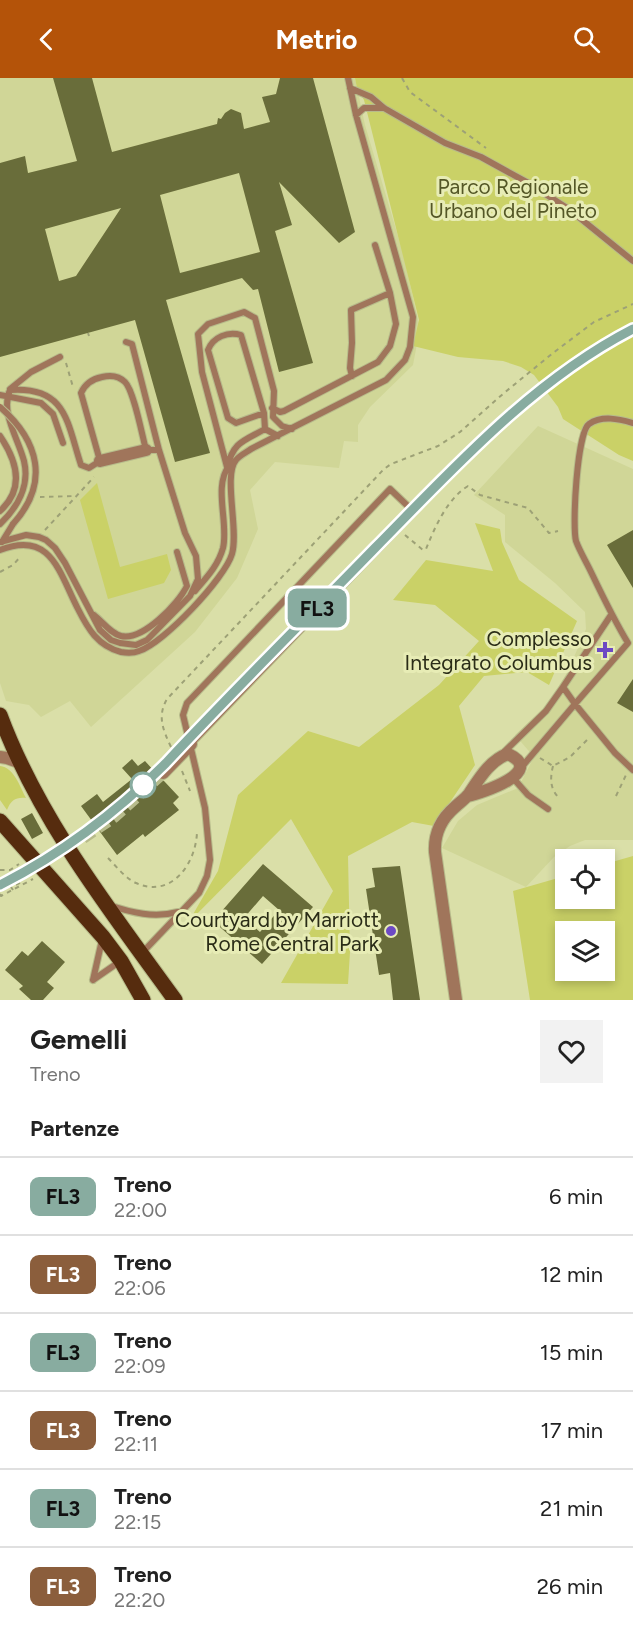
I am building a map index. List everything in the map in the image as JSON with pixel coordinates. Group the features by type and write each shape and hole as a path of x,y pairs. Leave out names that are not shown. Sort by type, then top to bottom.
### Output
{"main road":[{"path":"0,715 42,803 104,903 175,1000"},
{"path":"0,821 103,937 121,961 143,1000"}],"street":[{"path":"100,461 153,450"},
{"path":"163,773 191,744"},
{"path":"456,1000 435,846 437,832 446,817 468,796 478,779 499,757 508,754 519,763 516,774 489,791 468,796"},
{"path":"0,757 21,763"}],"lane":[{"path":"227,467 251,449 386,380 405,360 410,348 413,317 408,293 356,115 348,78"},
{"path":"350,88 371,97 384,108 445,143 481,157 530,184 570,210 633,261"},
{"path":"356,115 364,108 384,108"},
{"path":"272,408 280,412 284,411 352,376 378,362 390,346 396,324 390,293 375,245"},
{"path":"352,376 350,368 351,310 390,293"},
{"path":"227,467 202,372 198,334 208,324 244,312 255,318 274,391 273,417 282,426 292,429"},
{"path":"264,413 236,423 228,418 208,350 211,342 219,337 235,333 241,335 264,413 265,429"},
{"path":"126,342 132,344 133,348 153,450"},
{"path":"0,524 18,505 25,471 17,445 3,418 1,396 31,372 60,357"},
{"path":"10,390 22,389 48,396 60,406 69,420 81,465 88,468 100,461 81,393 88,382 102,377 117,377 127,385 198,565 198,579 190,596"},
{"path":"1,396 41,404 53,414 63,443"},
{"path":"0,406 22,429 31,446 35,464 30,498 1,541"},
{"path":"548,809 528,795 516,774 628,643 611,615 576,541 578,458 583,432 588,424 607,418 632,423"},
{"path":"265,429 278,436"},
{"path":"1,541 31,535 49,542 65,563 100,630 111,640 136,645 158,631 216,566 224,546 222,477 231,452 237,445 265,429"},
{"path":"0,436 14,461 17,478 11,497 0,511"},
{"path":"0,550 29,544 44,550 57,568 91,633 99,642 120,651 138,652 169,629 198,602 226,569 235,541 231,471 236,460"},
{"path":"140,954 201,890 210,860 208,821 183,715 187,703 390,489 414,512 191,744"},
{"path":"1,541 8,547"},
{"path":"91,613 120,636 129,637 150,627 179,599 187,586 177,552"},
{"path":"499,757 546,711 611,615"},
{"path":"563,687 615,753 632,768"},
{"path":"104,903 140,914 164,915 179,912"},
{"path":"103,937 93,980 121,961"}],"path":[{"path":"402,78 410,92 486,148"},
{"path":"192,797 161,720 163,708 170,696 384,469 391,464 438,446 460,432 504,393 594,322 633,304"},
{"path":"45,530 95,476"},
{"path":"398,529 423,550 426,549 435,524 443,512 468,486 480,495 528,508 549,533 558,531"},
{"path":"36,497 76,496"},
{"path":"0,572 13,565 24,553"},
{"path":"553,766 570,757 597,730"},
{"path":"533,752 553,766"},
{"path":"553,766 552,790 558,797"},
{"path":"616,796 632,768"},
{"path":"108,858 136,883 153,886 166,884 180,876 190,862 196,846 196,824"},
{"path":"0,870 10,870 31,855"},
{"path":"0,888 22,876 22,882 11,887 13,890"},
{"path":"0,894 1,896 26,883"}],"shaded area":[{"path":"0,78 355,78 365,125 403,253 420,328 413,365 370,407 358,425 358,442 344,441 339,468 275,462 250,490 258,529 237,578 195,632 91,727 70,701 41,717 29,705 6,701 0,683"},
{"name":"Complesso Integrato Columbus","path":"538,426 633,469 633,840 585,840 566,849 555,849 555,856 526,887 442,848 458,821 477,805 518,788 534,757 515,735 548,704 568,671 586,629 585,612 555,583 505,542 505,515 474,495"}],"green space":[{"name":"Parco Regionale Urbano del Pineto","path":"355,78 633,78 633,461 619,455 563,419 558,407 534,375 521,367 503,361 458,357 413,346 419,320 364,100 357,88"},
{"path":"97,483 120,567 167,554 171,570 164,583 108,599 80,500"},
{"path":"475,523 500,529 502,542 519,580 577,621 549,685 527,672 484,676 459,706 475,765 434,826 412,822 348,856 350,952 348,984 281,983 333,891 291,819 188,923 218,871 238,795 308,731 359,747 439,685 479,641 435,605 393,600 426,560 493,571"},
{"path":"0,766 13,774 26,798 14,800 7,810 0,800"},
{"path":"633,856 633,1000 530,1000 513,891 555,879 555,909 615,909 615,861"}],"building":[{"path":"53,78 92,78 112,152 217,124 218,118 221,119 231,109 241,113 244,129 270,122 262,97 276,94 280,78 313,78 355,232 339,243 279,182 292,225 275,231 313,363 279,372 258,289 253,290 242,278 166,300 210,453 175,462 135,320 0,357 0,163 25,156 28,173 77,161","holes":["239,173 260,252 180,273 160,195","121,208 76,276 59,281 45,229"]},
{"path":"633,530 633,588 607,545"},
{"path":"633,679 633,712 617,703"},
{"path":"132,759 138,766 145,761 155,772 157,778 164,781 179,797 173,803 179,810 145,837 143,834 117,855 81,806 97,794 103,802 132,779 122,768"},
{"path":"32,813 43,833 32,839 21,819"},
{"path":"263,864 313,907 262,964 213,921","holes":["263,896 279,910 260,932 244,918"]},
{"name":"Courtyard by Marriott Rome Central Park","path":"400,866 420,1000 393,1000 390,973 379,975 366,889 375,887 372,868"},
{"path":"42,941 65,962 47,982 54,988 43,1000 31,1000 19,989 23,986 5,970 22,951 28,956"}],"tunnel":[{"path":"83,838 114,817 163,773"}],"railway":[{"path":"414,508 490,434 544,387 572,366 633,329"}],"train":[{"name":"FL3","path":"0,885 22,874 95,827 127,801 492,432 530,398 582,358 633,329"}],"place":[{"name":"Complesso Integrato Columbus","path":"605,650"},
{"name":"Courtyard by Marriott Rome Central Park","path":"391,931"}]}
